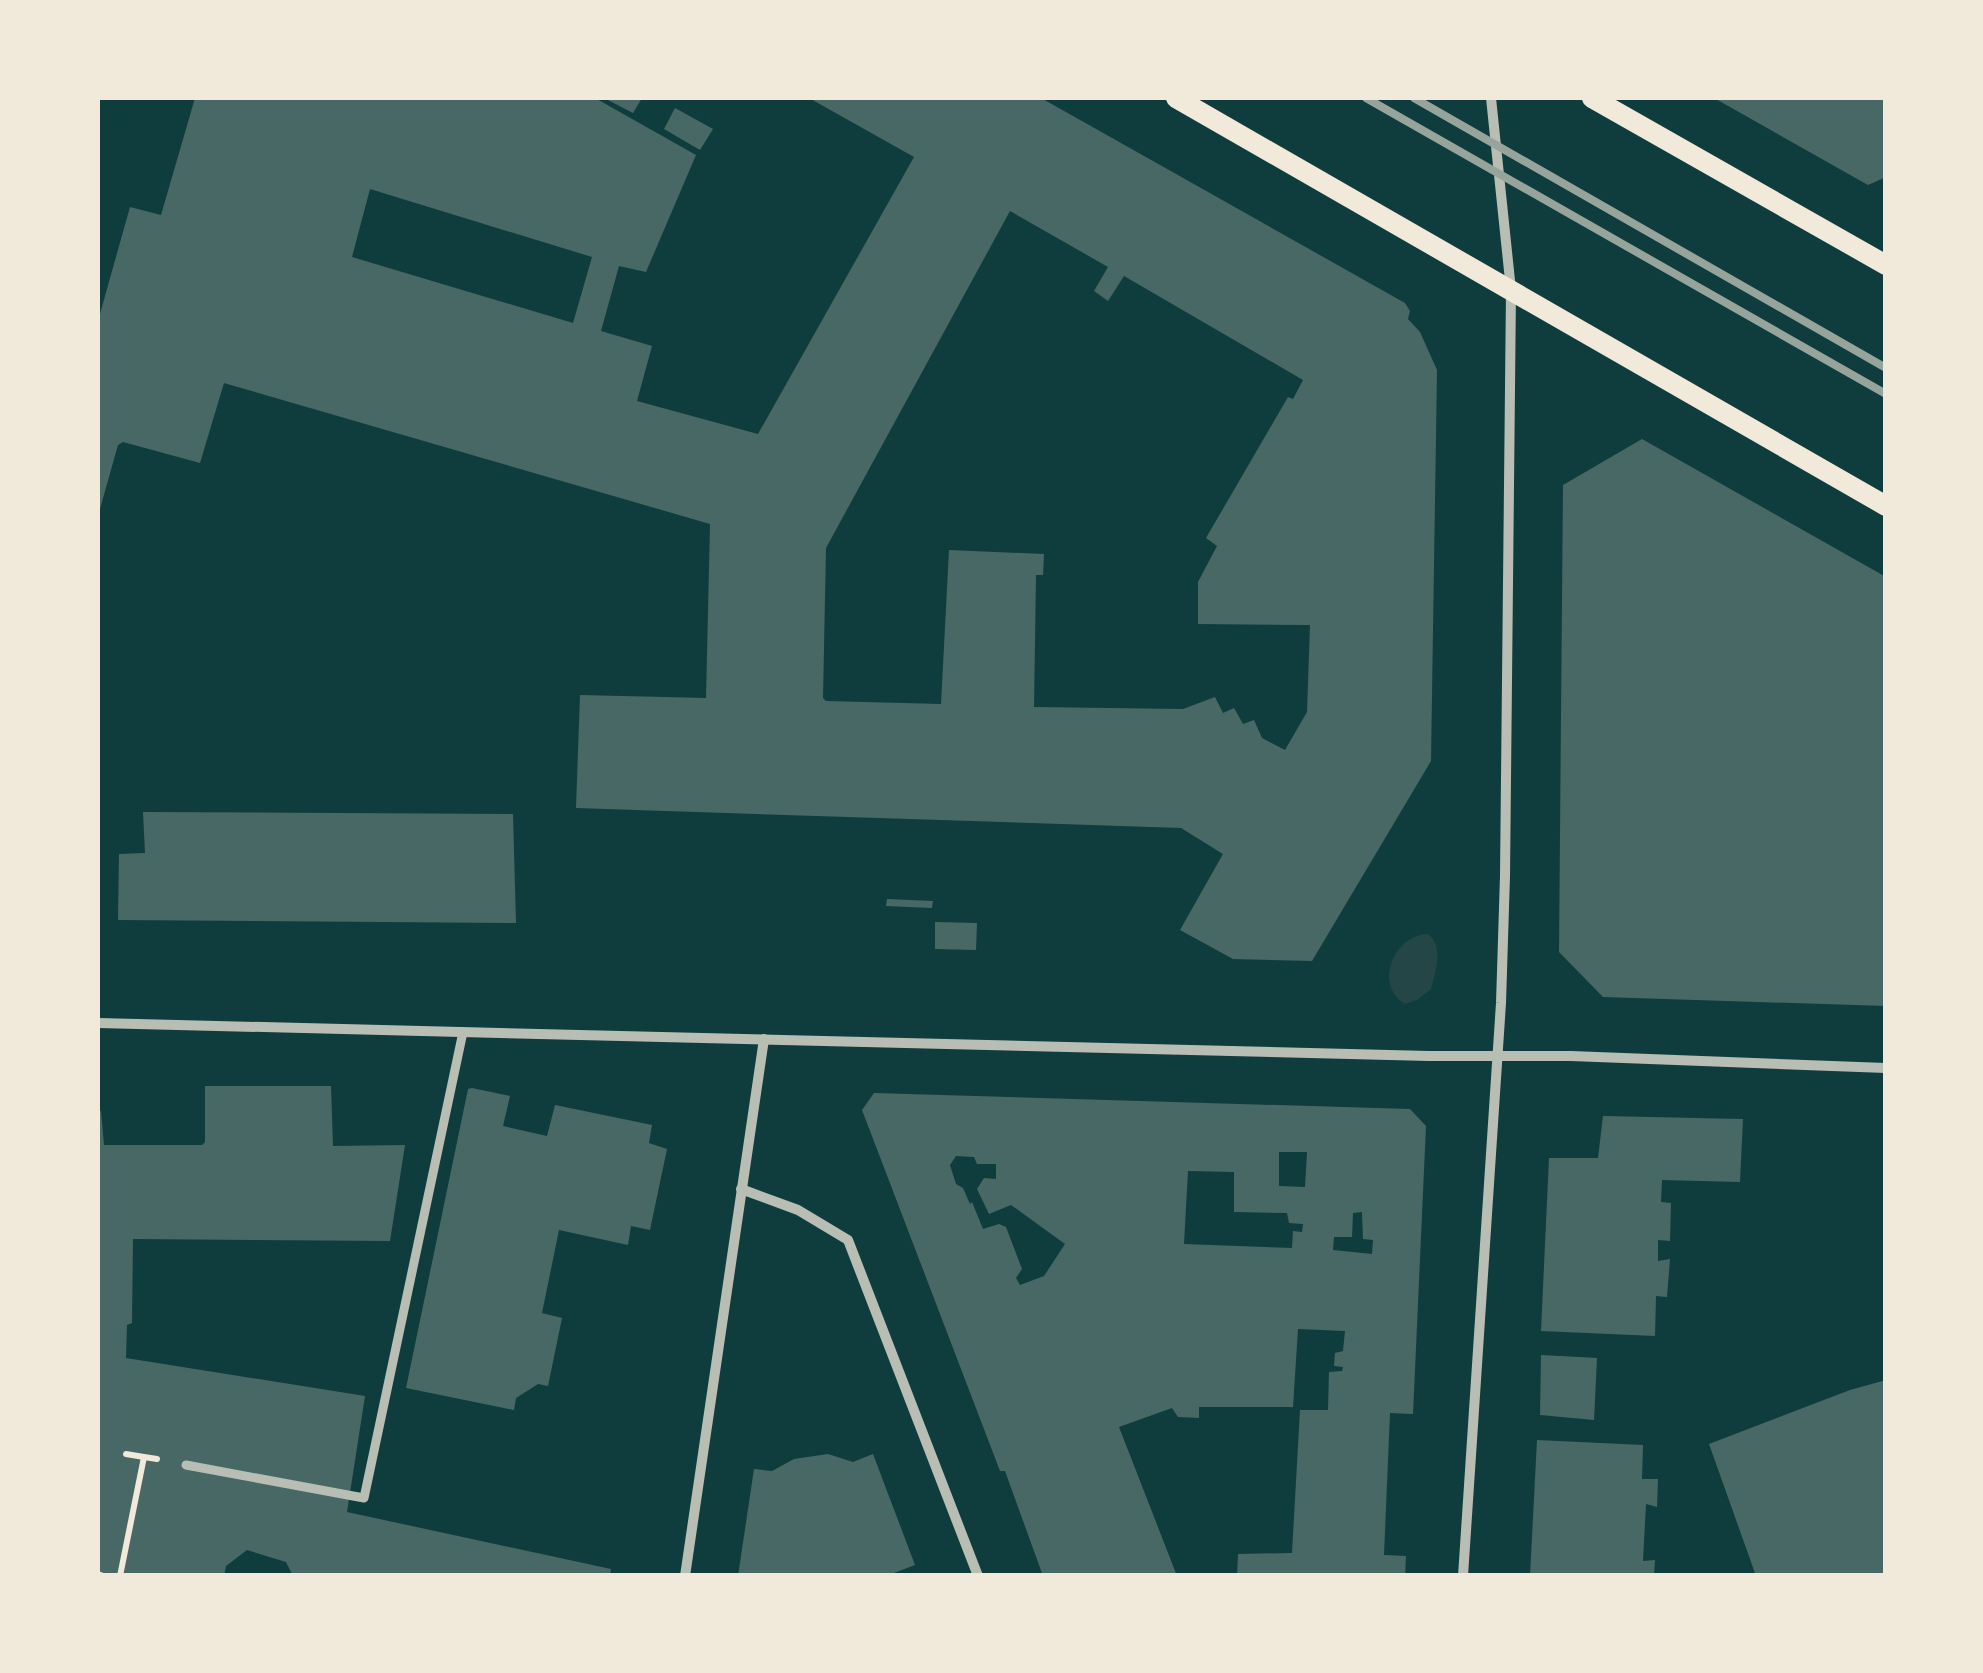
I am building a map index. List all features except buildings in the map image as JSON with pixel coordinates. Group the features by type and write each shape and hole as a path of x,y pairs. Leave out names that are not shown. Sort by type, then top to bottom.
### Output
{"main road":[{"path":"1176,98 1886,506"},
{"path":"1592,98 1886,266"}],"street":[{"path":"1464,1576 1505,876 1511,290 1491,98"},
{"path":"98,1022 1571,1056 1886,1068"},
{"path":"186,1465 364,1498 463,1032"},
{"path":"685,1576 764,1039"},
{"path":"741,1189 798,1210 848,1240 978,1576"}],"path":[{"path":"126,1454 186,1465"},
{"path":"120,1576 144,1457"}],"shaded area":[{"path":"1428,934 1437,952 1431,989 1405,1004 1390,985 1392,962 1406,943"}],"railway":[{"path":"1366,98 1886,394"},
{"path":"1414,98 1886,368"}]}
